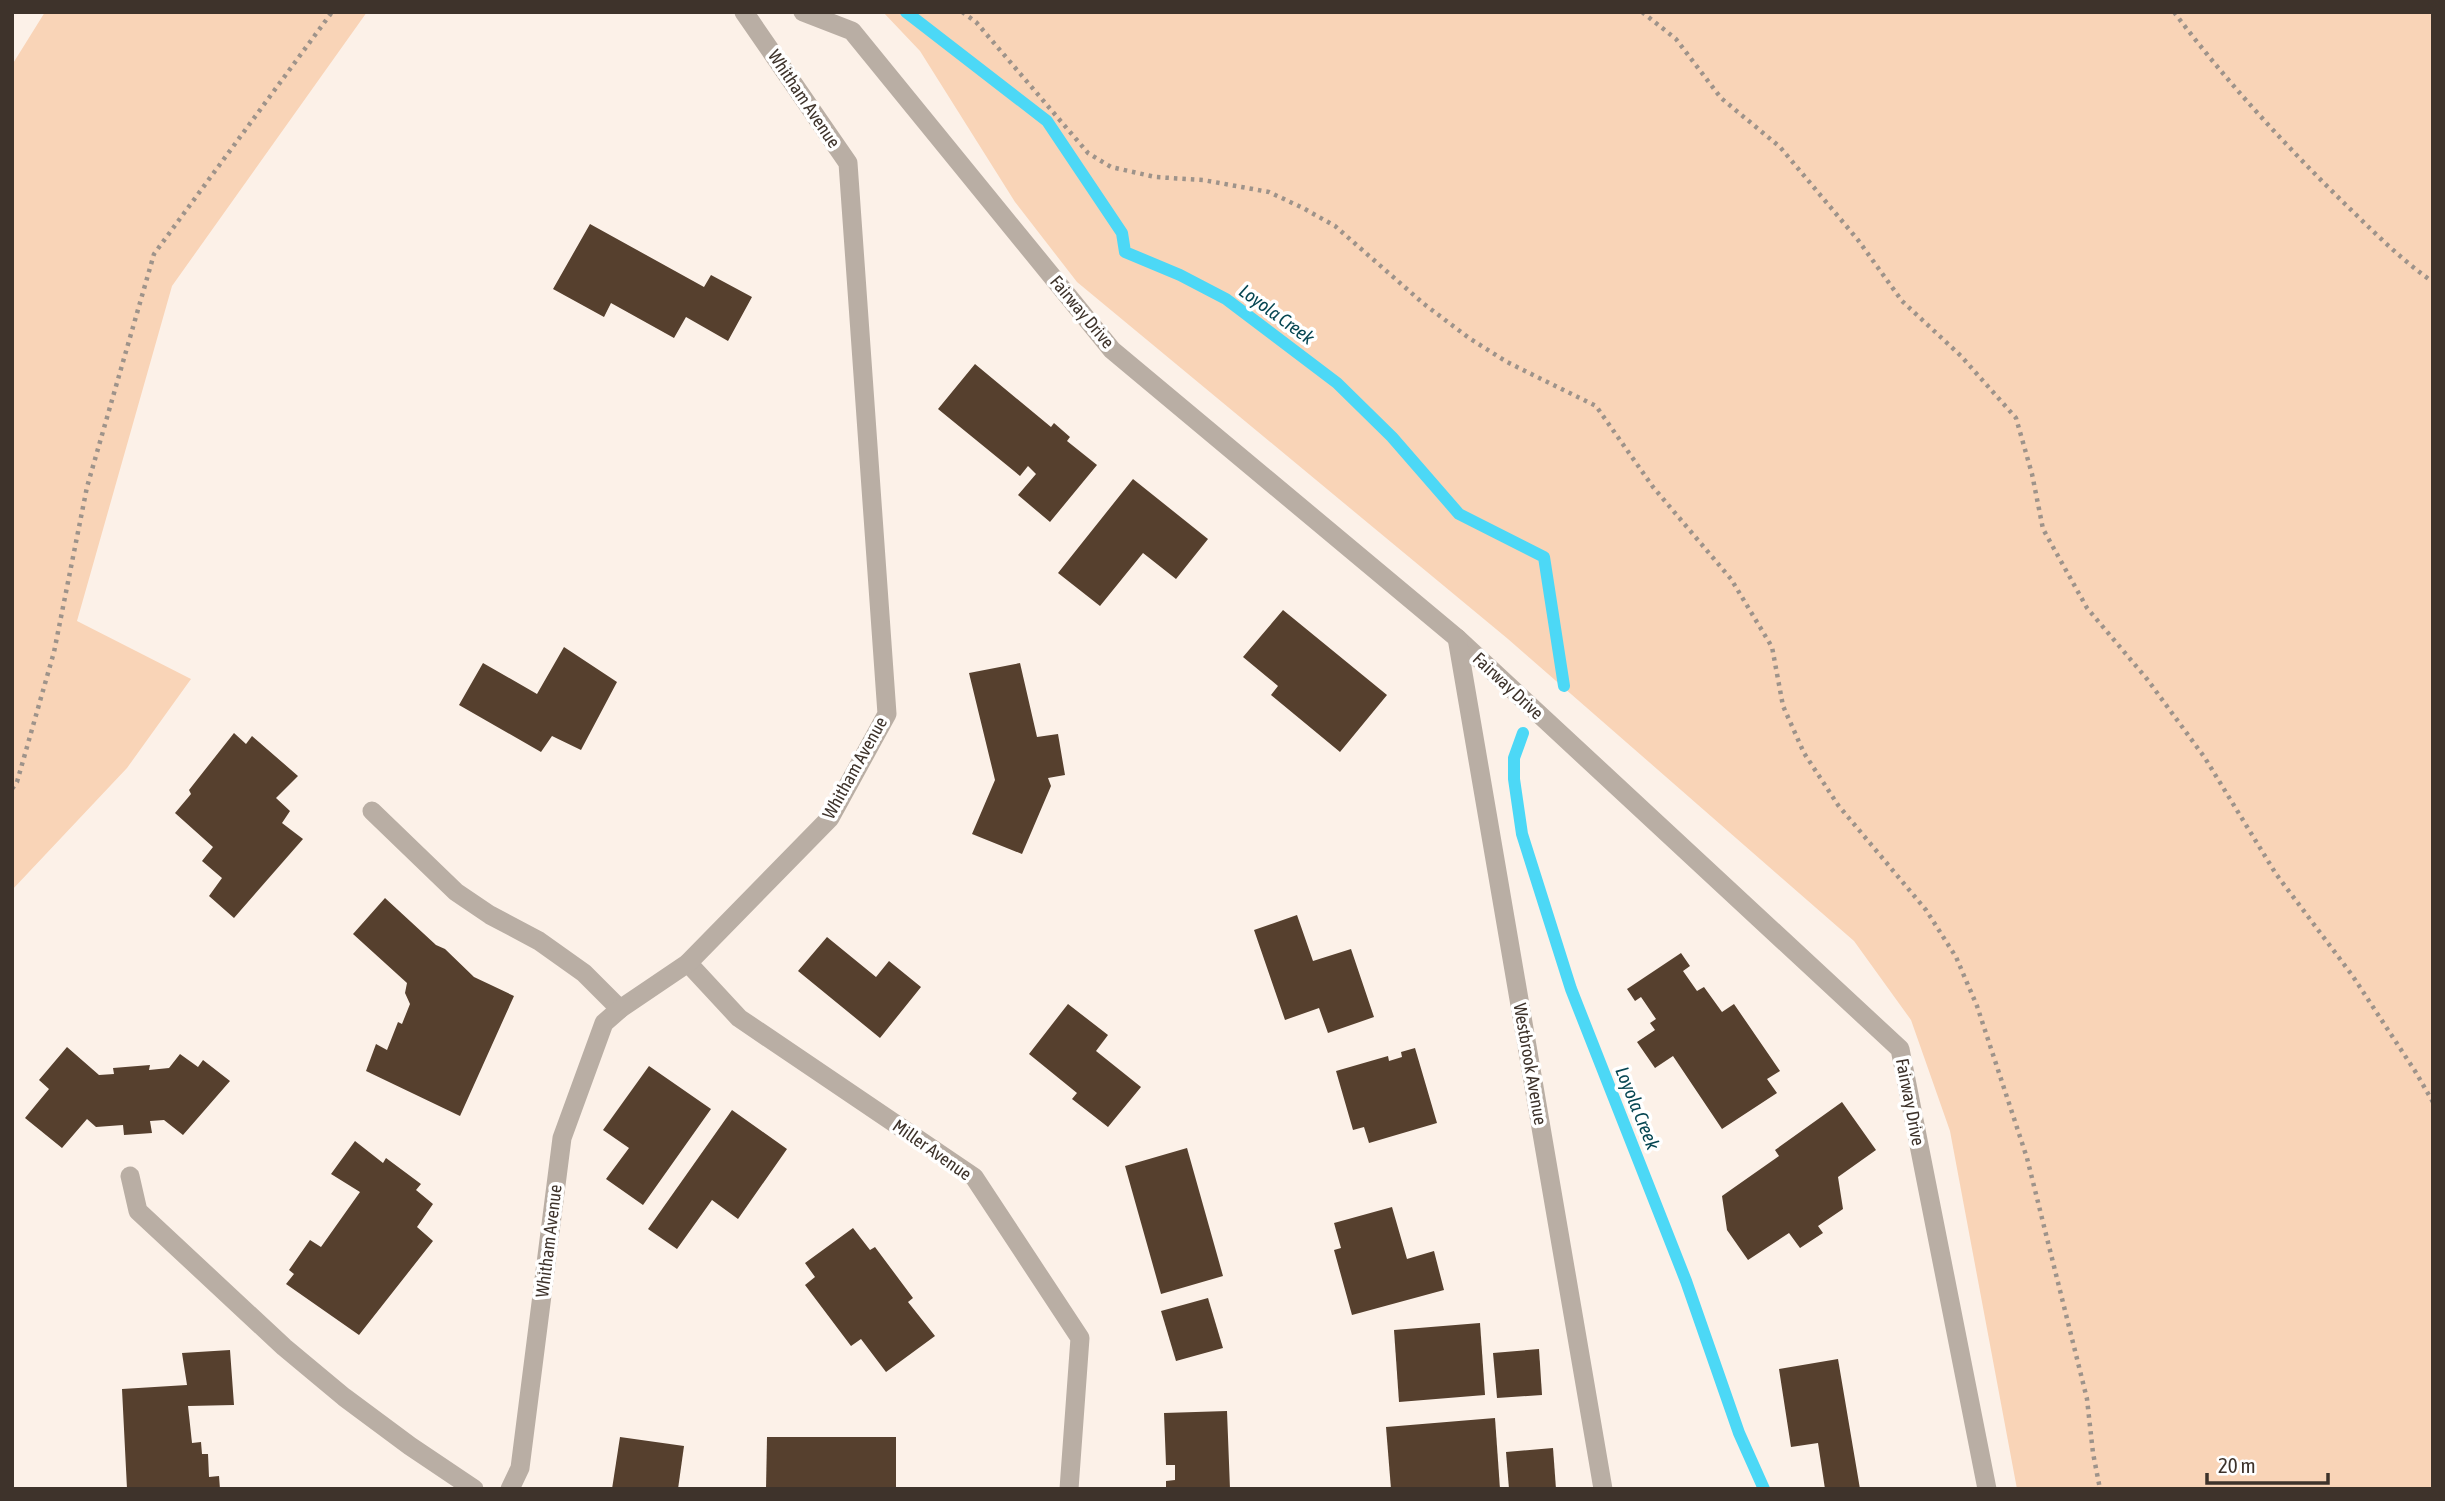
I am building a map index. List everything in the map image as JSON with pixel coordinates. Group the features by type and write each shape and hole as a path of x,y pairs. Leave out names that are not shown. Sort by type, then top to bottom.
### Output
{"street":[{"name":"Whitham Avenue","path":"510,1489 520,1468 562,1138 604,1023 688,963 830,818 887,714 848,163 744,12"},
{"name":"Fairway Drive","path":"803,12 852,31 1112,350 1457,638 1900,1049 1987,1489"},
{"name":"Westbrook Avenue","path":"1457,638 1603,1489"},
{"path":"372,811 456,892 490,915 539,941 584,973 620,1009"},
{"name":"Miller Avenue","path":"688,963 739,1018 974,1177 1080,1338 1069,1489"},
{"path":"130,1176 138,1211 274,1338 344,1397 474,1489"}],"path":[{"path":"12,789 17,782 54,652 87,487 154,254 332,12"},
{"path":"962,12 976,22 1088,153 1111,167 1155,177 1203,180 1269,192 1303,208 1335,226 1423,304 1469,338 1507,362 1596,406 1653,487 1731,579 1772,647 1783,706 1804,753 1838,804 1926,910 1956,957 1977,1006 2027,1158 2087,1399 2100,1489"},
{"path":"1643,12 1676,39 1721,98 1780,147 1858,240 1902,301 1961,356 2016,418 2032,474 2043,529 2087,608 2147,679 2206,758 2276,874 2352,975 2433,1102"},
{"path":"2174,12 2203,51 2301,160 2407,264 2433,282"}],"shaded area":[{"path":"45,12 367,12 172,286 77,621 191,679 127,768 12,890 12,65"},
{"path":"883,12 2433,12 2433,1489 2017,1489 1950,1131 1911,1020 1854,941 1508,639 1077,282 1015,202 920,51"}],"building":[{"path":"590,224 704,287 711,275 752,297 728,341 686,317 674,338 611,303 604,317 553,289"},
{"path":"975,364 1051,427 1054,423 1070,437 1067,441 1097,465 1050,522 1018,495 1036,474 1028,466 1020,476 938,409"},
{"path":"1133,479 1208,539 1176,579 1143,553 1100,606 1058,573"},
{"path":"1283,610 1387,695 1340,752 1271,695 1278,686 1243,657"},
{"path":"564,647 617,682 581,750 552,736 541,752 459,705 483,663 537,694"},
{"path":"1020,663 1037,737 1058,734 1065,775 1048,778 1051,786 1022,854 972,834 995,780 969,673"},
{"path":"234,733 246,744 252,736 298,776 276,798 290,811 282,823 303,839 234,918 209,896 222,878 202,861 213,847 175,813 191,794 189,790"},
{"path":"385,898 474,977 514,996 460,1116 366,1071 376,1044 387,1050 398,1022 402,1024 410,1004 405,993 407,983 353,934"},
{"path":"1297,915 1313,961 1351,949 1374,1017 1328,1033 1319,1008 1285,1020 1254,930"},
{"path":"827,937 876,977 889,961 921,987 880,1038 798,971"},
{"path":"1681,953 1690,966 1683,971 1697,991 1704,987 1722,1012 1734,1004 1780,1071 1767,1079 1777,1093 1722,1129 1673,1056 1655,1068 1637,1042 1655,1030 1650,1023 1656,1019 1641,997 1635,1001 1627,989"},
{"path":"1068,1004 1108,1035 1096,1051 1141,1087 1108,1127 1072,1099 1077,1093 1029,1054"},
{"path":"67,1047 99,1075 114,1074 113,1068 150,1065 149,1070 169,1068 180,1054 198,1067 203,1060 230,1081 183,1135 164,1120 150,1121 152,1133 124,1135 123,1125 96,1127 87,1119 62,1148 25,1118 49,1089 39,1080"},
{"path":"1415,1048 1437,1123 1369,1143 1364,1127 1353,1130 1336,1071 1388,1056 1389,1061 1402,1057 1401,1052"},
{"path":"649,1066 711,1109 643,1205 606,1179 629,1148 603,1130"},
{"path":"1842,1102 1876,1150 1838,1177 1843,1209 1818,1226 1823,1233 1800,1248 1789,1233 1748,1260 1727,1230 1722,1196 1779,1156 1775,1150"},
{"path":"732,1110 787,1149 738,1219 712,1200 677,1249 648,1229"},
{"path":"355,1141 383,1163 386,1158 421,1184 416,1190 433,1204 417,1227 433,1241 359,1335 286,1284 294,1274 289,1270 310,1240 321,1247 360,1192 331,1174"},
{"path":"1187,1148 1223,1276 1161,1294 1125,1166"},
{"path":"1392,1207 1407,1259 1434,1251 1444,1290 1352,1315 1334,1250 1341,1248 1334,1223"},
{"path":"853,1228 870,1250 875,1247 913,1298 908,1302 935,1336 886,1372 861,1339 851,1346 805,1285 815,1277 805,1263"},
{"path":"1208,1298 1223,1348 1176,1361 1161,1311"},
{"path":"1480,1323 1485,1395 1399,1402 1394,1330"},
{"path":"1539,1349 1542,1395 1497,1398 1493,1353"},
{"path":"230,1350 234,1405 188,1406 192,1443 201,1442 202,1454 208,1454 209,1477 219,1476 220,1489 127,1489 122,1389 187,1385 182,1353"},
{"path":"1838,1359 1860,1489 1825,1489 1818,1443 1791,1447 1779,1369"},
{"path":"1227,1411 1230,1489 1166,1489 1166,1481 1175,1480 1175,1465 1166,1465 1164,1413"},
{"path":"1495,1418 1500,1489 1391,1489 1386,1427"},
{"path":"620,1437 684,1446 678,1489 612,1489"},
{"path":"767,1437 896,1437 896,1489 766,1489"},
{"path":"1553,1448 1556,1489 1509,1489 1506,1452"}],"waterway":[{"name":"Loyola Creek","path":"906,12 1047,121 1122,233 1125,252 1180,275 1226,299 1337,383 1392,437 1459,514 1544,557 1564,686"},
{"name":"Loyola Creek","path":"1523,733 1514,758 1514,779 1522,834 1571,989 1686,1281 1739,1433 1764,1489"}]}
